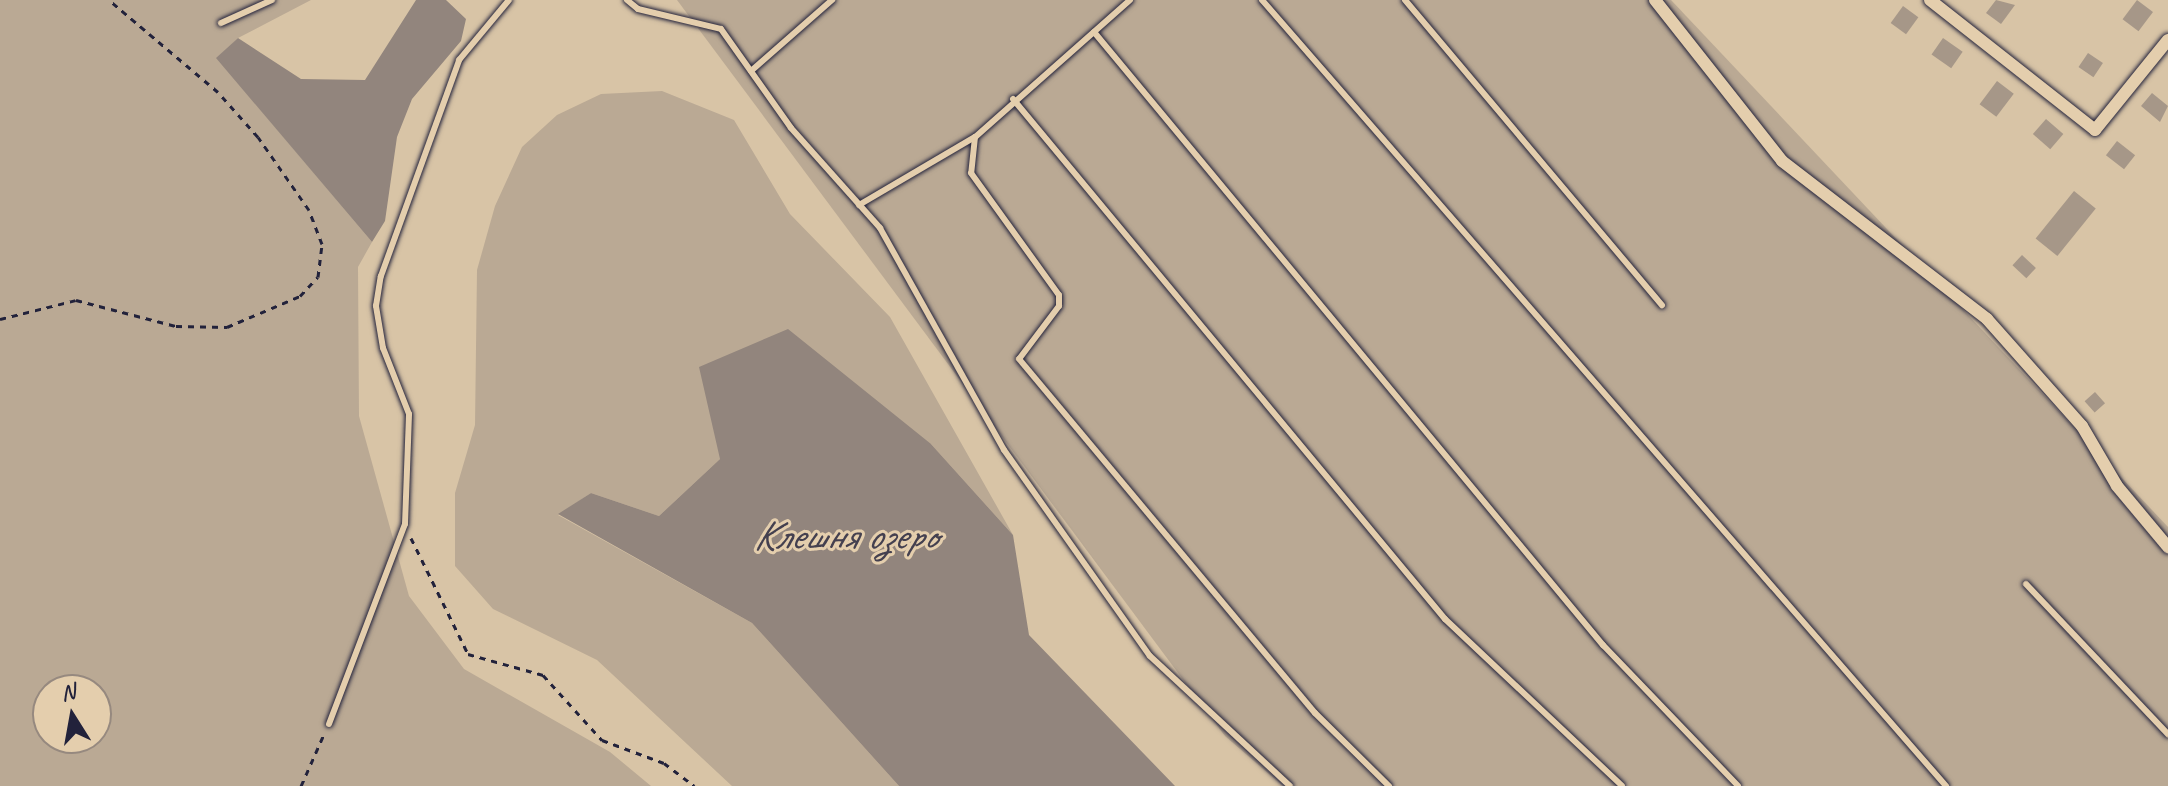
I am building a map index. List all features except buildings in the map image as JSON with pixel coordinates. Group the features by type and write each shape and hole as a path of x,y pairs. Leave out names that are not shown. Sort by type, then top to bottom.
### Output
{"street":[{"path":"1655,0 1782,161 1987,319 2082,426 2117,486 2168,547"},
{"path":"1930,0 2095,130 2168,40"}],"lane":[{"path":"221,23 272,0"},
{"path":"329,724 405,524 409,414 383,348 376,306 381,276 459,60 509,0"},
{"path":"627,0 638,9 721,29 751,71 880,228 1004,450 1150,656 1290,786"},
{"path":"751,71 832,0"},
{"path":"859,205 975,137 1013,99 1130,0"},
{"path":"1262,0 1946,786"},
{"path":"1405,0 1662,305"},
{"path":"1094,32 1603,645 1738,786"},
{"path":"1013,99 1445,619 1622,786"},
{"path":"975,137 971,173 1059,295 1059,306 1020,350 1025,372 1315,713 1389,786"},
{"path":"2026,584 2168,734"}],"path":[{"path":"0,319 76,300 176,326 227,327 300,296 318,277 322,244 309,210 258,137 218,92 109,0"},
{"path":"405,524 468,654 543,675 602,740 664,763 694,786"},
{"path":"301,786 329,724"}],"shaded area":[{"path":"0,0 311,0 238,38 217,58 372,242 358,267 359,416 409,596 464,669 610,752 651,786 0,786"},
{"path":"677,0 1671,0 2168,527 2168,786 1283,786 1225,736"},
{"path":"662,91 734,120 790,214 890,317 1013,535 931,444 720,459 659,516 591,493 558,515 752,623 899,786 732,786 597,660 493,609 455,566 455,493 475,425 477,270 495,206 522,147 557,115 601,94"}],"water":[{"path":"416,0 446,0 466,19 461,41 412,99 397,137 385,221 372,242 216,58 238,38 301,79 365,80"},
{"name":"Клешня озеро","path":"788,329 931,444 1013,535 1029,635 1175,786 899,786 752,623 558,514 591,493 659,516 720,459 699,367"}]}
